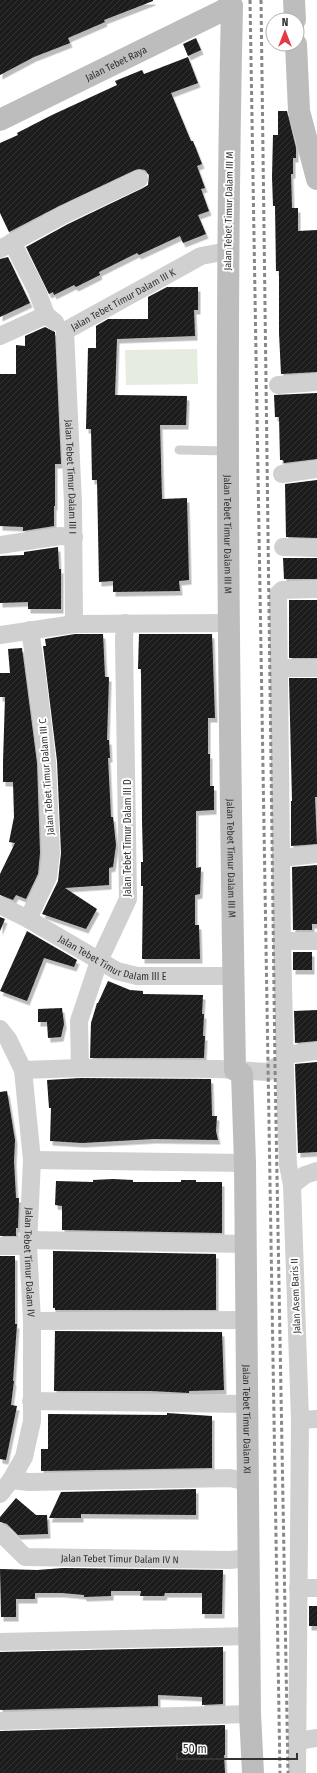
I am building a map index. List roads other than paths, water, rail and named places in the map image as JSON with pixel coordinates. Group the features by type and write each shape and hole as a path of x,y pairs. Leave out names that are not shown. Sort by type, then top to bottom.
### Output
{"street":[{"path":"294,0 295,12"},
{"name":"Jalan Tebet Raya","path":"0,120 231,3"},
{"name":"Jalan Tebet Timur Dalam III M","path":"231,3 228,251 228,623 235,1070"},
{"path":"296,52 299,111 317,179"},
{"path":"0,336 46,315 37,291 6,245 63,215 139,179"},
{"name":"Jalan Tebet Timur Dalam III K","path":"46,315 65,331 201,256 228,251"},
{"name":"Jalan Tebet Timur Dalam III I","path":"65,331 74,537 74,624"},
{"path":"278,385 317,382"},
{"path":"282,474 317,469"},
{"path":"0,545 60,536 74,537"},
{"path":"283,547 317,548"},
{"name":"Jalan Asem Baris II","path":"298,1773 298,1588 308,1420 292,1185 288,1151 282,941 278,594 282,590 317,589"},
{"name":"Jalan Tebet Timur Dalam III D","path":"80,1068 79,1021 99,961 128,900 125,623"},
{"path":"0,635 74,624 228,623"},
{"name":"Jalan Tebet Timur Dalam III C","path":"28,919 48,877 51,853 47,762 30,630"},
{"path":"278,668 317,668"},
{"path":"282,858 317,854"},
{"name":"Jalan Tebet Timur Dalam III E","path":"0,905 28,919 117,971 137,976 233,976"},
{"path":"282,941 317,941"},
{"name":"Jalan Tebet Timur Dalam IV","path":"0,1029 8,1039 23,1070 32,1160 28,1243 32,1321 32,1421 29,1441 24,1458 11,1480 0,1494"},
{"path":"23,1070 80,1068 235,1070 268,1072 285,1061 317,1051"},
{"name":"Jalan Tebet Timur Dalam XI","path":"235,1070 242,1074 245,1163 247,1320 246,1404 250,1558 250,1714 253,1773"},
{"path":"32,1160 245,1163"},
{"path":"292,1185 305,1175 317,1171"},
{"path":"0,1246 28,1243 246,1244"},
{"path":"32,1321 247,1320"},
{"path":"31,1401 246,1404"},
{"path":"11,1480 29,1482 230,1478 248,1482"},
{"name":"Jalan Tebet Timur Dalam IV N","path":"0,1532 26,1557 230,1560 250,1558"},
{"path":"298,1588 317,1588"},
{"path":"0,1642 250,1636"},
{"path":"0,1721 250,1714"},
{"path":"297,1741 317,1738"}],"lane":[{"path":"179,450 228,451"}],"railway":[{"path":"250,0 280,1773"},
{"path":"261,0 275,1067 288,1773"}]}
